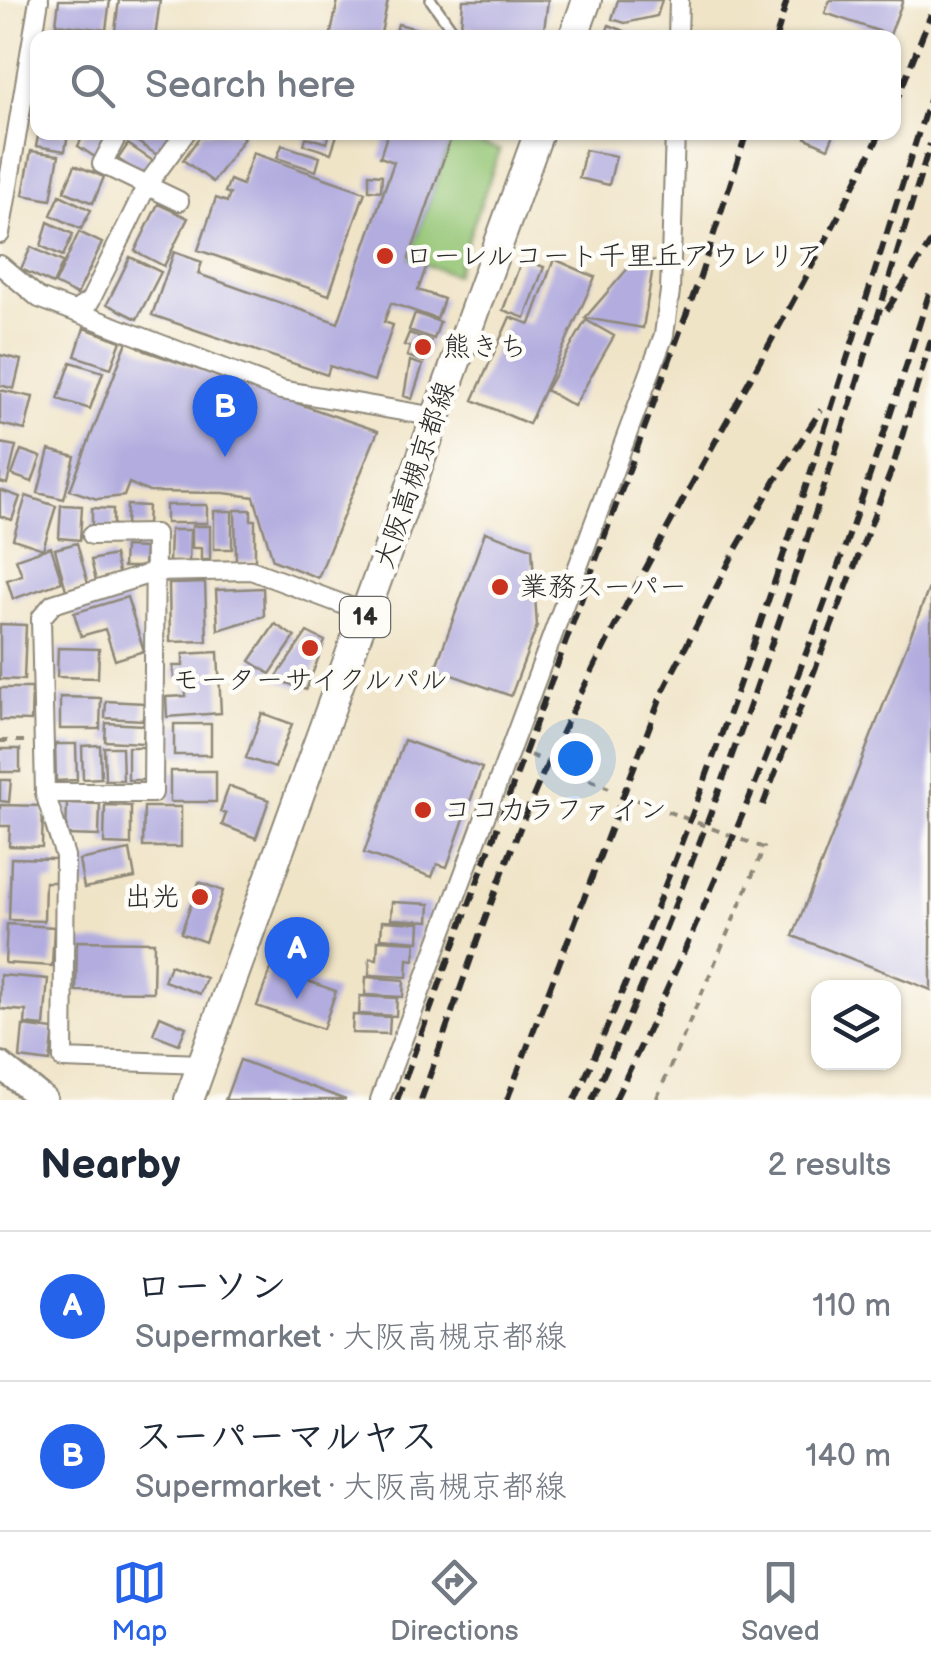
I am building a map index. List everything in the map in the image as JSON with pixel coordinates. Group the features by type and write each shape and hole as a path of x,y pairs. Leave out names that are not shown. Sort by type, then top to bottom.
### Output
{"main road":[{"path":"577,30 588,0"},
{"name":"大阪高槻京都線","path":"189,1100 536,140"}],"street":[{"path":"34,30 39,0"},
{"path":"678,30 679,0"},
{"path":"0,234 30,54"},
{"path":"115,140 102,164 178,201"},
{"path":"75,311 90,301 147,185 180,140"},
{"path":"380,1100 664,335 670,290 675,140"},
{"path":"0,265 40,298 281,390 436,417"},
{"path":"45,793 153,793 155,534 92,535"},
{"path":"202,1064 63,1059 66,856 45,793 41,618 53,604 155,572 251,570 366,613"},
{"path":"0,1064 44,1100"}],"lane":[{"path":"431,0 452,30"}],"path":[{"path":"511,746 609,788"},
{"path":"637,800 764,848 656,1100"}],"green space":[{"path":"450,140 468,140 500,150 455,275 409,259"}],"building":[{"path":"59,0 110,0 106,30 56,24"},
{"path":"119,0 160,0 156,30 115,30"},
{"path":"338,0 388,0 382,30 332,30"},
{"path":"463,0 548,0 544,30 461,27"},
{"path":"618,0 662,0 657,16 625,23 612,19"},
{"path":"830,0 903,0 892,30 875,30 825,13"},
{"path":"398,24 421,30 396,30"},
{"path":"37,140 67,140 65,151 36,146"},
{"path":"81,140 106,140 95,157 78,146"},
{"path":"135,140 171,140 160,157"},
{"path":"197,140 243,140 213,182 183,160"},
{"path":"305,140 335,140 331,153 304,145"},
{"name":"ローレルコート千里丘アウレリア","path":"385,140 450,140 409,259 427,265 418,290 444,299 437,319 391,303 384,322 393,325 374,381 330,366 327,375 152,315 174,252 202,262 198,274 338,323 394,162 380,157"},
{"path":"810,140 832,140 828,148"},
{"path":"128,144 159,165 149,180 118,159"},
{"path":"282,145 320,157 316,171 277,158"},
{"path":"585,150 616,156 609,185 579,178"},
{"path":"31,151 59,155 51,200 23,195"},
{"path":"253,153 365,192 329,295 198,250 216,198 227,202 230,194 225,192 230,180 242,185"},
{"path":"75,165 104,177 93,203 64,191"},
{"path":"369,174 382,175 381,191 369,190"},
{"path":"60,195 91,210 81,229 51,215"},
{"path":"158,204 188,218 164,266 135,251"},
{"path":"48,222 73,234 63,256 41,246"},
{"path":"79,232 102,243 77,295 55,284"},
{"path":"31,247 63,262 53,284 21,269"},
{"path":"130,257 161,272 137,319 107,304"},
{"path":"637,258 654,261 643,328 585,318"},
{"path":"522,259 544,267 525,318 503,310"},
{"path":"554,259 595,277 529,424 473,400 510,317 530,324"},
{"path":"415,313 440,322 434,339 409,330"},
{"path":"586,320 614,336 574,406 546,390"},
{"path":"84,328 121,341 111,368 75,356"},
{"path":"409,333 431,341 424,362 407,356 410,347 404,345"},
{"path":"128,339 145,351 378,431 318,578 273,560 254,497 149,492 129,483 124,496 97,499 70,490"},
{"path":"0,355 21,360 14,389 0,385"},
{"path":"410,361 423,365 412,399 404,396"},
{"path":"71,362 103,372 90,409 58,399"},
{"path":"0,390 33,397 25,430 0,424"},
{"path":"0,443 16,446 7,484 0,482"},
{"path":"21,450 41,457 32,482 12,475"},
{"path":"49,450 75,457 64,499 38,493"},
{"path":"0,490 20,497 12,520 0,516"},
{"path":"26,496 56,506 43,549 13,539"},
{"path":"61,505 82,506 80,540 59,538"},
{"path":"127,505 148,506 147,526 126,525"},
{"path":"166,505 207,505 207,523 166,523"},
{"path":"92,508 113,509 113,529 92,528"},
{"path":"235,510 251,510 251,520 255,520 255,561 236,562"},
{"path":"214,511 232,511 232,549 214,549"},
{"path":"192,526 210,526 210,560 201,560 201,548 192,548"},
{"path":"170,530 190,530 189,564 169,563"},
{"name":"業務スーパー","path":"485,532 532,548 537,626 511,696 435,669"},
{"path":"77,543 88,584 66,590 55,549"},
{"path":"51,547 62,582 13,599 7,580 22,575 16,559"},
{"path":"124,547 145,548 144,567 123,567"},
{"path":"114,555 119,576 96,581 91,560"},
{"path":"205,583 207,641 170,642 169,584"},
{"path":"931,583 931,990 793,936"},
{"path":"263,588 264,616 218,630 216,590"},
{"path":"127,597 144,651 115,660 105,629 81,636 74,613"},
{"path":"0,624 26,625 24,680 0,679"},
{"path":"275,624 295,637 270,674 250,661"},
{"path":"307,632 325,641 306,690 275,679"},
{"path":"58,648 99,649 98,678 57,677"},
{"path":"218,652 221,713 167,717 166,697 186,696 185,678 174,679 173,666 183,666 183,654"},
{"path":"0,688 32,688 31,721 0,720"},
{"path":"60,697 101,698 100,729 60,729"},
{"path":"106,701 144,703 143,720 105,718"},
{"path":"262,713 292,724 275,768 246,758"},
{"path":"106,723 144,725 143,743 105,741"},
{"path":"174,724 211,724 211,755 174,755"},
{"name":"ココカラファイン","path":"404,740 482,768 447,867 437,864 432,877 364,853"},
{"path":"55,744 76,744 77,780 56,781"},
{"path":"100,745 101,778 83,779 82,746"},
{"path":"104,747 122,747 123,780 105,780"},
{"path":"128,747 146,747 146,780 128,780"},
{"path":"0,749 20,749 20,772 0,772"},
{"path":"170,771 216,771 216,802 170,802"},
{"path":"0,780 11,780 9,802 0,801"},
{"path":"229,786 269,800 256,838 222,825 226,814 220,812"},
{"path":"67,803 100,804 99,836 66,835"},
{"path":"0,805 43,806 42,847 9,846 10,826 0,826"},
{"path":"105,805 131,806 131,845 104,844"},
{"path":"144,807 181,807 181,847 143,847"},
{"path":"130,850 135,878 84,888 79,860"},
{"path":"11,858 56,859 55,882 45,882 44,921 9,920"},
{"path":"199,882 223,891 205,942 181,933"},
{"path":"392,902 430,904 429,921 391,919"},
{"path":"382,921 420,923 419,941 381,938"},
{"path":"7,924 54,927 52,966 5,963"},
{"path":"378,940 416,942 414,960 408,959 407,977 369,975 370,958 377,959"},
{"path":"77,941 154,942 153,992 76,991"},
{"path":"170,965 206,978 200,994 164,981"},
{"path":"271,968 336,991 323,1029 257,1006"},
{"path":"0,975 48,979 44,1026 25,1024 26,1011 0,1009"},
{"path":"366,977 404,980 403,997 365,995"},
{"path":"360,996 397,998 396,1016 359,1014"},
{"path":"353,1015 390,1017 389,1034 352,1033"},
{"path":"160,1016 186,1027 179,1044 153,1034"},
{"path":"23,1026 54,1030 50,1062 20,1058"},
{"path":"240,1060 346,1100 225,1100"}],"railway":[{"path":"778,30 787,0"},
{"path":"901,89 931,14"},
{"path":"575,1100 628,977 724,728 810,475 931,94"},
{"path":"397,1100 699,280 744,140"},
{"path":"421,1100 506,864 565,726 641,576 804,282 877,140"},
{"path":"592,1100 643,984 735,747 817,507 930,144"},
{"path":"887,310 931,242"},
{"path":"615,1100 706,902 788,700 863,494 931,287"},
{"path":"763,805 893,466 931,340"},
{"path":"507,1100 663,691 736,549 821,410"}],"place":[{"name":"ローレルコート千里丘アウレリア","path":"385,256"},
{"name":"熊きち","path":"423,347"},
{"name":"スーパーマルヤス","path":"225,457"},
{"name":"業務スーパー","path":"500,587"},
{"name":"モーターサイクルパル","path":"310,648"},
{"name":"ココカラファイン","path":"423,810"},
{"name":"出光","path":"200,897"},
{"name":"ローソン","path":"297,999"}]}
